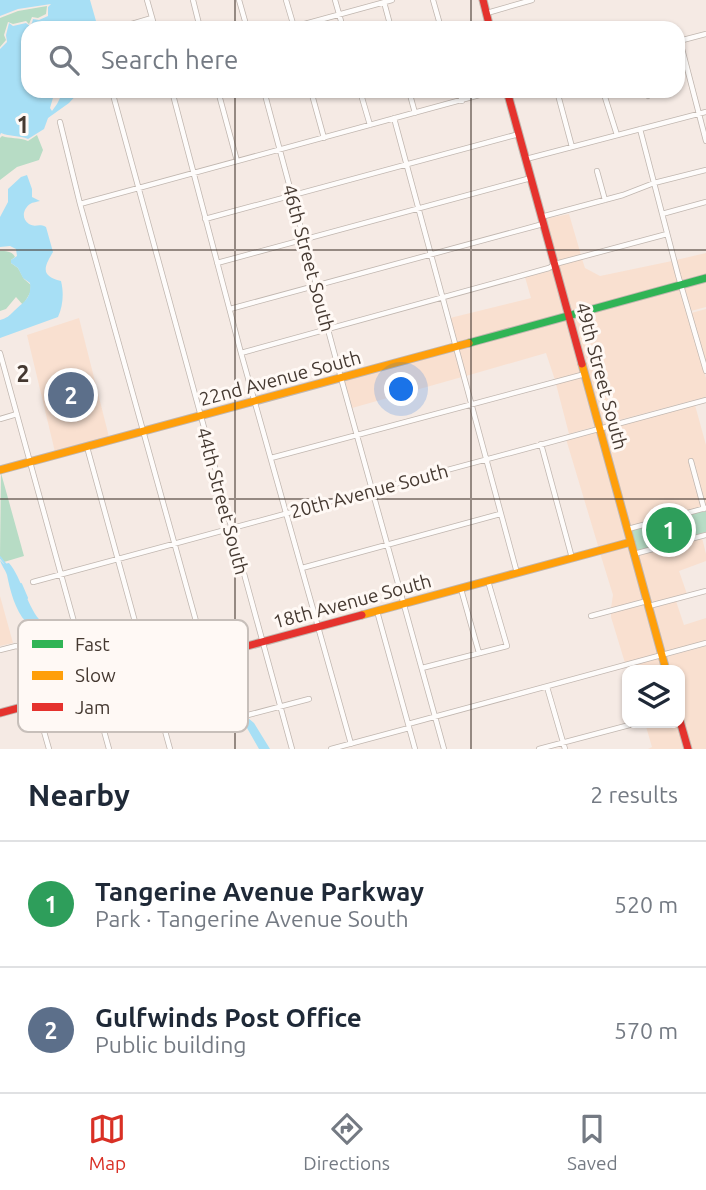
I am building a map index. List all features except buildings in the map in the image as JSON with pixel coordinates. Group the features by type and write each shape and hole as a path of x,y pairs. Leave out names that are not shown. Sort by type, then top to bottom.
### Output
{"main road":[{"path":"483,0 489,21"},
{"name":"49th Street South","path":"509,98 665,665"},
{"name":"22nd Avenue South","path":"0,470 706,278"},
{"name":"18th Avenue South","path":"248,646 631,542"},
{"name":"18th Avenue South","path":"0,713 18,708"},
{"path":"682,728 688,749"}],"street":[{"path":"147,0 153,21"},
{"path":"192,0 198,21"},
{"path":"239,0 245,21"},
{"path":"286,0 290,21"},
{"path":"335,0 341,21"},
{"path":"316,21 392,0"},
{"path":"433,0 439,21"},
{"path":"487,13 532,0"},
{"path":"384,1 389,21"},
{"path":"142,21 152,18"},
{"path":"685,39 706,34"},
{"path":"685,63 706,141"},
{"name":"44th Street South","path":"114,98 292,749"},
{"path":"174,98 241,352 351,744"},
{"path":"220,98 237,162"},
{"name":"46th Street South","path":"266,98 444,749"},
{"path":"313,98 324,138"},
{"path":"362,98 370,125"},
{"path":"411,98 415,113"},
{"path":"80,204 472,98"},
{"path":"559,98 572,147"},
{"path":"605,98 617,135"},
{"path":"526,159 706,111"},
{"path":"394,118 517,573"},
{"path":"60,122 80,204 196,620"},
{"path":"640,129 706,371"},
{"path":"205,219 519,134"},
{"path":"230,309 430,255 654,183 706,170"},
{"path":"597,171 605,200"},
{"path":"217,263 531,178"},
{"path":"662,214 706,202"},
{"path":"241,352 667,234"},
{"path":"0,353 2,370 17,414 73,620"},
{"path":"271,458 585,374"},
{"name":"20th Avenue South","path":"33,582 706,400"},
{"path":"0,419 17,414"},
{"path":"541,443 572,558"},
{"path":"87,447 134,620"},
{"path":"628,529 705,508 691,461"},
{"path":"302,568 500,514"},
{"path":"634,554 706,535"},
{"path":"422,668 507,646 488,581"},
{"path":"461,589 479,653"},
{"path":"591,616 706,591"},
{"path":"377,611 415,749"},
{"path":"331,749 436,717 706,643"},
{"path":"0,650 18,646"},
{"path":"547,687 565,749"},
{"path":"248,715 309,699"},
{"path":"539,749 622,727"},
{"path":"44,732 49,749"},
{"path":"104,732 109,749"},
{"path":"165,732 170,749"}],"shaded area":[{"path":"569,214 581,255 556,262 544,219"},
{"path":"706,253 706,275 682,282 676,260"},
{"path":"582,259 585,268 600,276 672,261 678,283 570,313 557,266"},
{"path":"554,268 567,314 457,344 450,318 531,298 525,277"},
{"path":"706,280 706,307 691,311 683,286"},
{"path":"679,287 706,378 706,397 601,425 572,317"},
{"path":"706,309 706,364 691,313"},
{"path":"79,318 109,437 55,452 27,335"},
{"path":"568,318 582,372 555,380 546,353 466,376 458,348"},
{"path":"454,349 462,377 352,408 344,379"},
{"path":"584,377 597,426 569,434 556,384"},
{"path":"695,405 706,445 706,506 692,459 689,459 701,507 629,527 602,429"},
{"path":"598,431 628,540 599,549 566,439"},
{"path":"702,538 706,561 679,571 687,594 650,604 637,556"},
{"path":"630,545 645,600 611,608 613,595 600,553"},
{"path":"0,596 13,643 0,646"},
{"path":"676,601 684,625 706,618 706,641 663,653 651,608"},
{"path":"646,604 659,654 625,663 611,613"},
{"path":"706,646 706,749 690,749 684,728 685,665 667,665 665,657"},
{"path":"661,658 663,665 635,665"},
{"path":"646,728 679,728 685,749 648,749 652,747"}],"green space":[{"path":"47,6 46,14 38,18 32,17 30,21 13,24 8,22 4,35 6,40 0,47 0,18 18,11"},
{"path":"37,135 43,150 39,160 17,167 0,180 0,138 2,136 28,141"},
{"path":"0,251 14,255 11,263 31,285 23,305 16,297 6,309 0,311"},
{"path":"1,473 24,556 4,562 0,557"},
{"path":"706,510 706,532 639,551 635,548 631,533 633,530"}],"water":[{"path":"0,0 90,0 96,21 32,21 48,16 48,7 51,4 18,9 0,16"},
{"path":"9,23 13,26 21,24 21,98 53,98 50,108 52,111 60,98 74,98 48,118 44,129 28,139 1,133 0,135 0,49 7,42"},
{"path":"27,175 32,197 40,201 28,206 24,217 26,222 33,226 46,227 53,252 46,270 47,274 61,281 62,304 58,317 0,338 0,320 11,314 30,293 30,283 11,263 17,256 16,249 10,246 0,247 0,217 8,202 8,189"},
{"path":"0,560 4,564 9,563 14,569 40,620 24,620 22,617 11,593"},
{"path":"248,718 270,749 259,749 248,730"}],"waterway":[{"path":"0,557 7,566"},
{"path":"21,584 27,598"}],"traffic: fast":[{"path":"469,343 706,278"}],"traffic: slow":[{"path":"0,470 469,343"},
{"path":"582,364 665,665"},
{"path":"362,615 631,542"}],"traffic: jam":[{"path":"483,0 488,21"},
{"path":"509,98 582,364"},
{"path":"248,646 362,615"},
{"path":"0,713 18,708"},
{"path":"682,728 688,749"}],"place":[{"name":"Gulfwinds Post Office","path":"71,395"},
{"name":"Tangerine Avenue Parkway","path":"669,530"}]}
